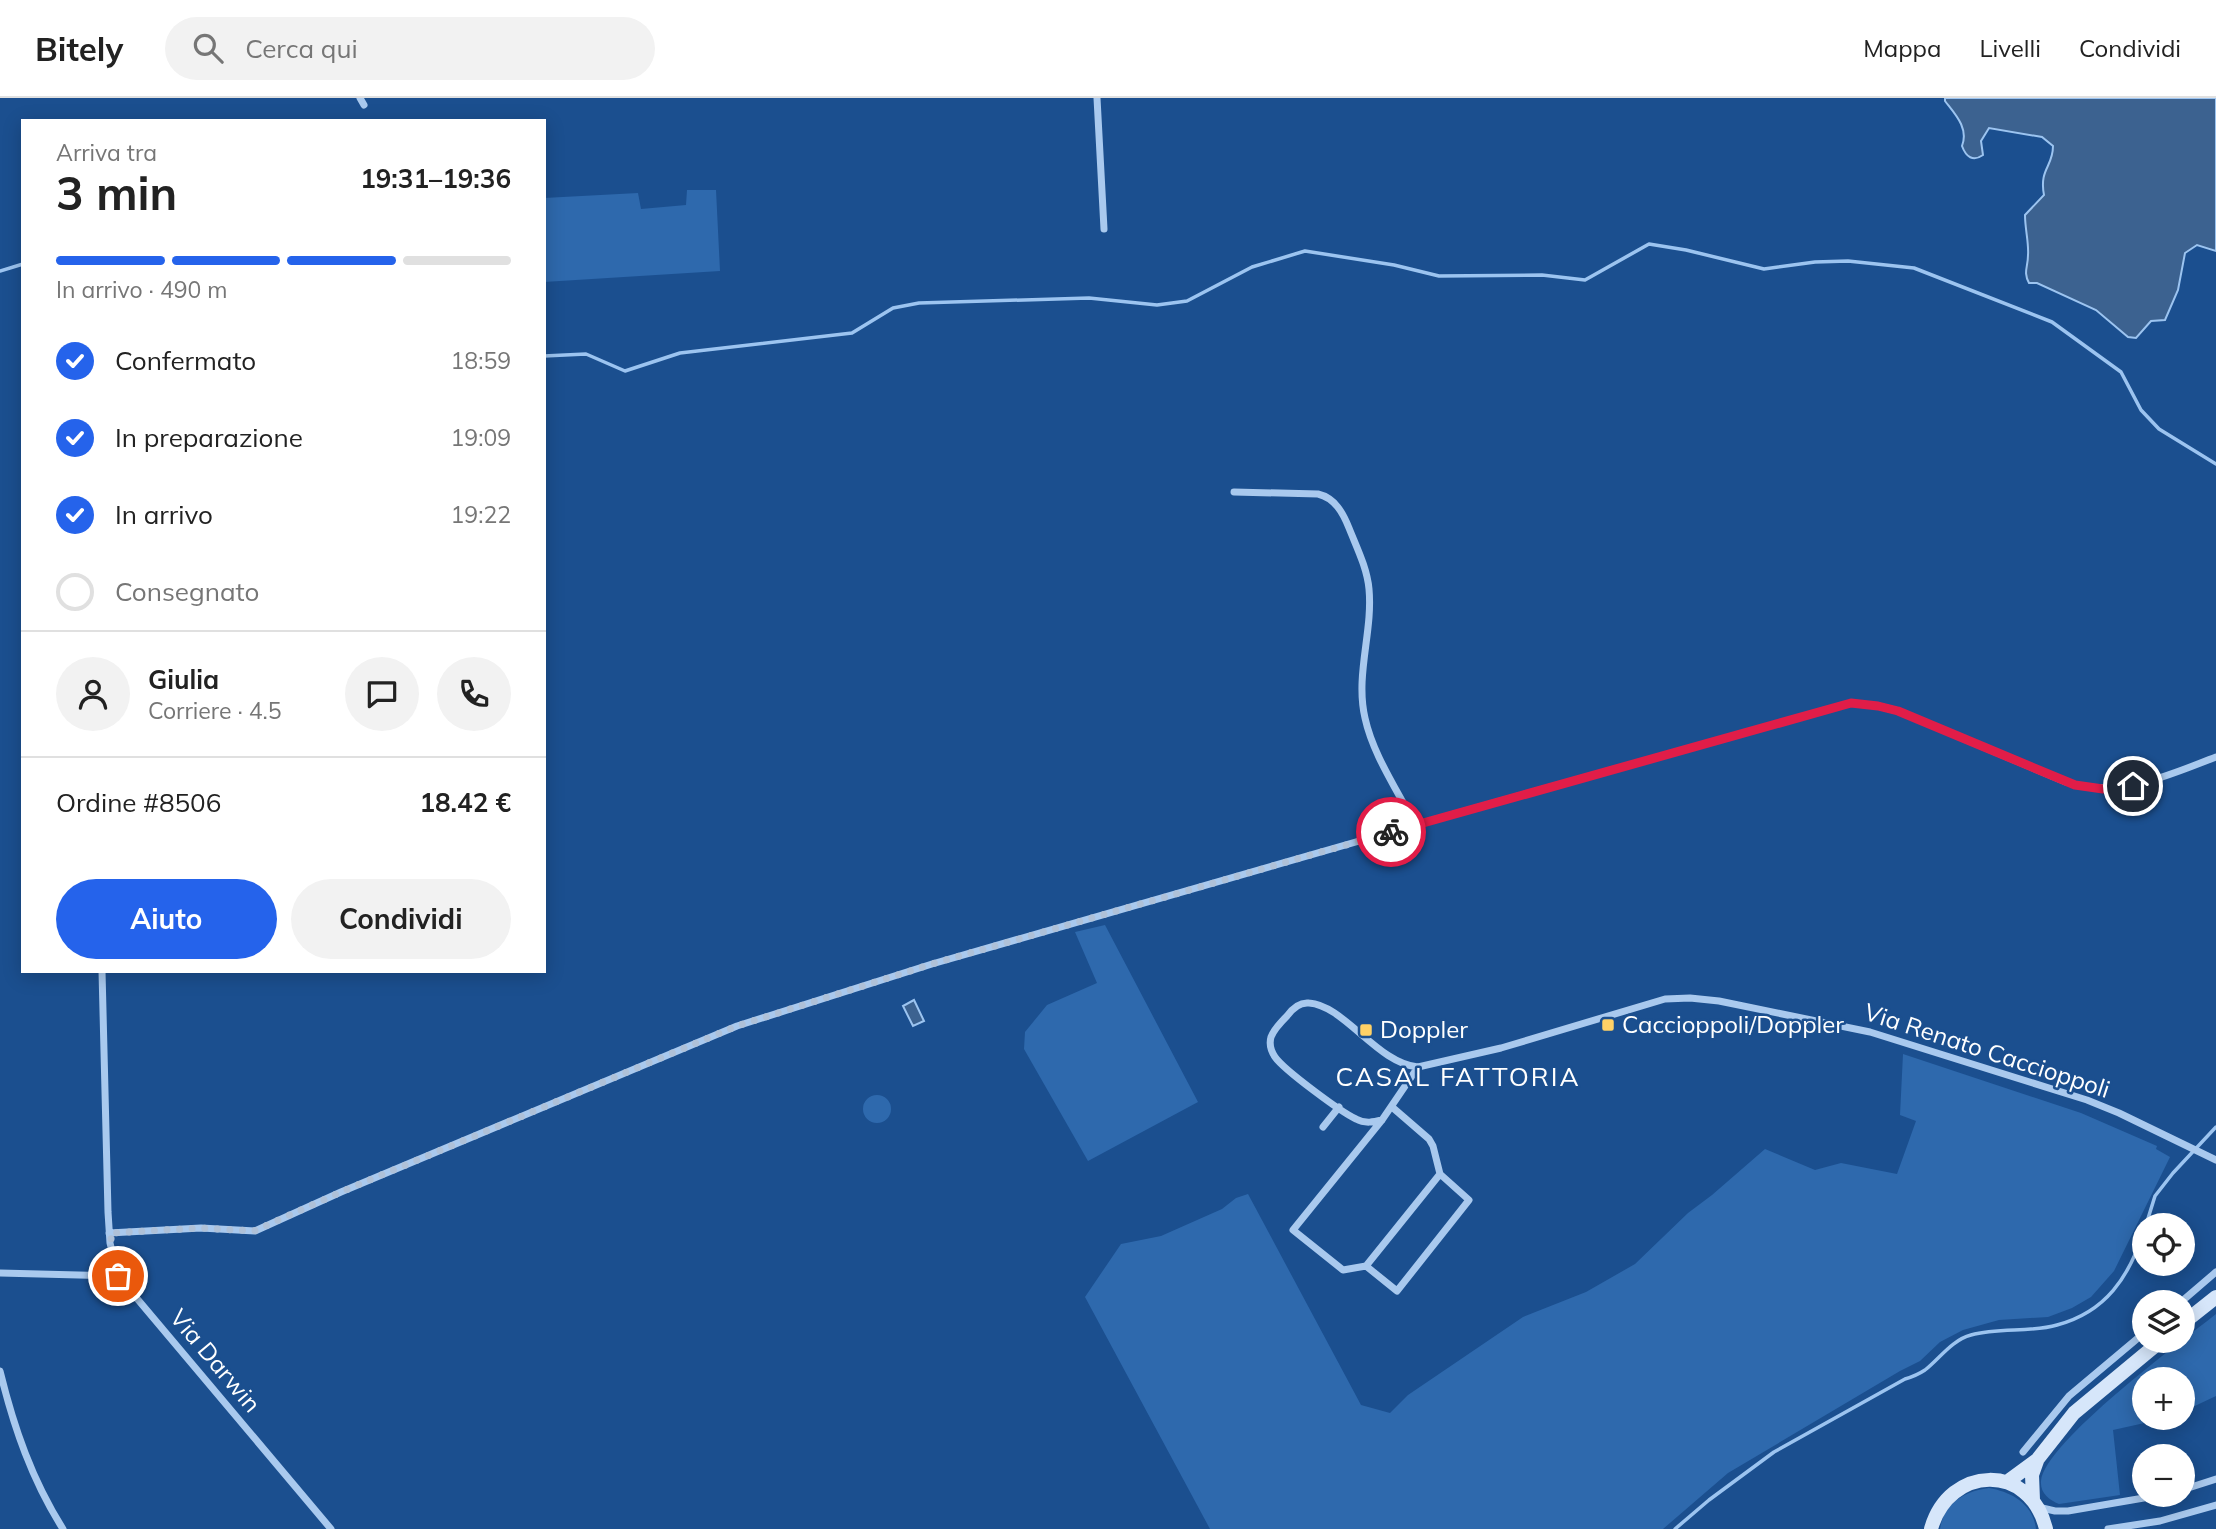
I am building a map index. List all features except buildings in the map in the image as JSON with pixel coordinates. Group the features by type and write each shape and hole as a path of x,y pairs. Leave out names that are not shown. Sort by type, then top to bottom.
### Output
{"street":[{"path":"1097,98 1104,229"},
{"path":"1234,492 1318,494 1334,503 1343,515 1358,550 1369,589 1362,692 1365,718 1375,747 1415,825"},
{"path":"110,1233 201,1228 254,1231 737,1026 932,964 1851,703 1898,711 2066,782 2095,788 2118,789 2144,784 2216,757"},
{"path":"0,1273 118,1276 110,1233 102,973"},
{"name":"Via Renato Caccioppoli","path":"1418,1067 1501,1048 1665,999 1709,999 1883,1036 2087,1100 2216,1159"},
{"path":"1382,1119 1358,1121 1284,1066 1272,1050 1270,1042 1290,1011 1298,1005 1308,1003 1324,1006 1388,1055 1406,1066 1418,1067 1392,1107 1293,1230 1343,1270 1366,1266 1440,1174"},
{"path":"1323,1127 1339,1107"},
{"path":"1366,1266 1397,1291 1469,1200 1440,1174 1432,1142 1392,1107"},
{"path":"2195,1290 2216,1272"},
{"name":"Via Darwin","path":"118,1276 331,1529"},
{"path":"2195,1314 2216,1297"},
{"path":"2022,1452 2069,1396 2132,1343"},
{"path":"2007,1482 2037,1460 2074,1413 2146,1353"},
{"path":"0,1371 9,1410 23,1451 43,1495 63,1529"},
{"path":"2037,1460 2032,1475 2035,1504 2046,1529"},
{"path":"2195,1486 2216,1479"},
{"path":"1931,1529 1938,1509 1952,1492 1978,1480 2007,1482 2035,1504 2055,1511 2132,1500"},
{"path":"2108,1529 2169,1519 2216,1504"}],"shaded area":[{"path":"1945,98 2216,98 2216,251 2197,245 2185,253 2178,290 2165,320 2151,321 2136,338 2128,337 2096,310 2037,283 2029,283 2026,272 2028,250 2025,215 2044,195 2043,179 2053,146 2042,137 1989,128 1981,141 1983,155 1970,157 1962,146 1962,127"},
{"path":"687,190 716,190 720,271 546,282 546,198 638,193 641,209 686,205"},
{"path":"1105,925 1198,1102 1088,1161 1024,1049 1025,1032 1047,1005 1097,983 1075,932"},
{"path":"914,1000 924,1021 913,1026 903,1006"},
{"path":"1903,1054 2081,1113 2157,1146 2156,1149 2170,1157 2142,1213 2132,1213 2132,1234 2114,1271 2091,1297 2048,1317 1999,1320 1963,1330 1940,1342 1920,1361 1728,1473 1663,1529 1210,1529 1085,1297 1121,1244 1161,1236 1222,1209 1236,1198 1248,1194 1361,1405 1390,1413 1408,1395 1523,1317 1586,1292 1635,1264 1688,1213 1765,1149 1815,1170 1841,1163 1897,1174 1916,1121 1900,1115"},
{"path":"877,1095 887,1099 891,1109 887,1119 877,1123 867,1119 863,1109 867,1099"},
{"path":"2216,1314 2216,1396 2195,1406 2195,1367 2148,1367 2166,1353 2195,1353 2195,1330"},
{"path":"2132,1380 2132,1426 2113,1430 2120,1495 2059,1504 2049,1498 2042,1489 2041,1481 2048,1464 2065,1442"},
{"path":"1989,1488 2013,1496 2026,1506 2036,1529 1940,1529 1951,1505 1964,1495"}],"waterway":[{"path":"546,356 586,354 625,371 680,353 852,333 893,308 919,303 1089,298 1157,305 1187,301 1252,267 1305,251 1394,265 1439,276 1542,275 1585,280 1649,244 1764,269 1815,262 1848,261 1914,268 2052,322 2121,372 2141,410 2159,429 2216,464"},
{"path":"0,271 21,265"},
{"path":"2150,1213 2155,1196 2216,1127"},
{"path":"1675,1529 1774,1452 1923,1371 1964,1337 1992,1331 2057,1325 2089,1311 2113,1290 2132,1261"}],"way so far":[{"path":"118,1276 110,1233 201,1228 254,1231 737,1026 932,964 1391,832"}],"place":[{"name":"Caccioppoli/Doppler","path":"1608,1025"},
{"name":"Doppler","path":"1366,1030"}],"district":[{"name":"CASAL FATTORIA","path":"1458,1077"}],"route":[{"path":"1391,832 1851,703 1898,711 2075,785 2103,789 2133,786"}]}
